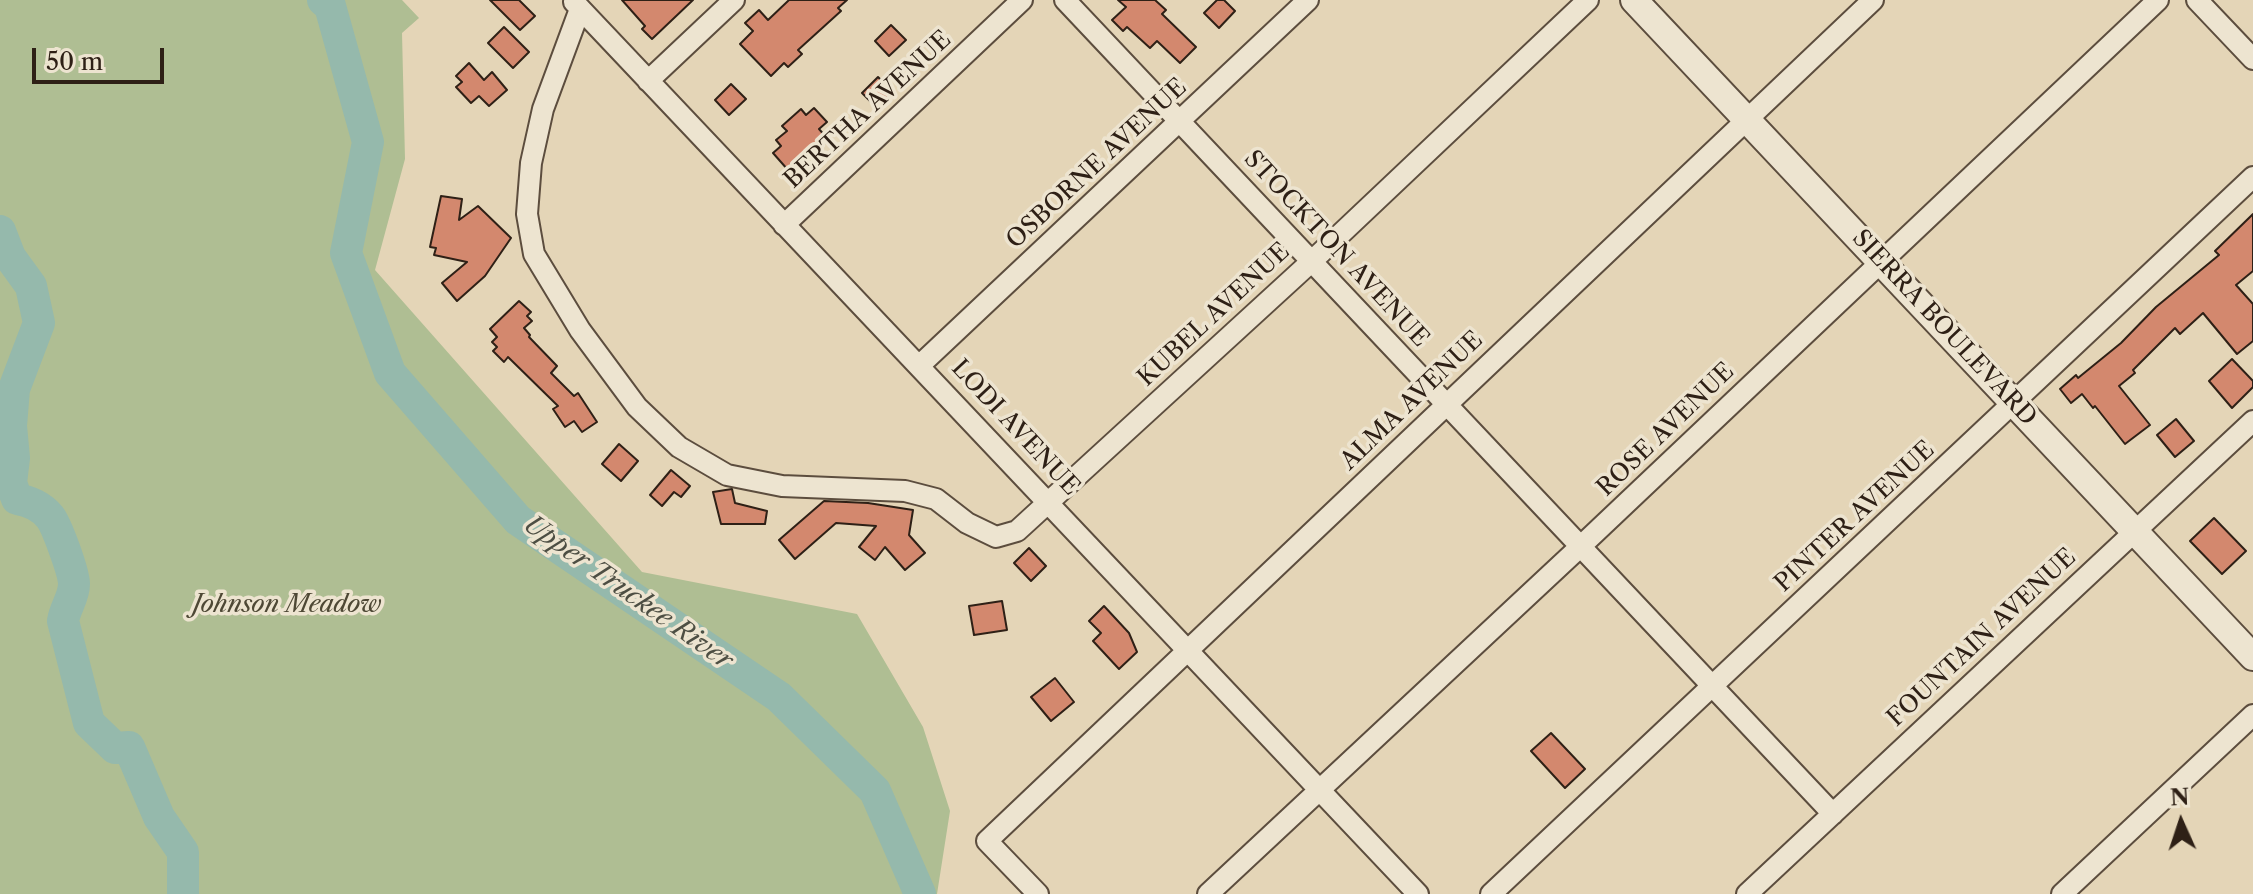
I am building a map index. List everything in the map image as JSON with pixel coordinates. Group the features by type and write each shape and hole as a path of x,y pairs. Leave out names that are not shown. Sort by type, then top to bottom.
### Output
{"street":[{"path":"648,81 734,0"},
{"name":"BERTHA AVENUE","path":"784,225 1022,0"},
{"name":"STOCKTON AVENUE","path":"1065,0 1833,814"},
{"name":"OSBORNE AVENUE","path":"920,365 1308,0"},
{"name":"KUBEL AVENUE","path":"576,4 543,109 531,163 527,214 534,254 580,330 637,407 679,447 727,475 782,486 905,491 936,499 967,523 996,537 1017,531 1049,503 1312,261 1588,0"},
{"name":"SIERRA BOULEVARD","path":"1634,0 2253,657"},
{"name":"ALMA AVENUE","path":"1038,894 987,841 1873,0"},
{"name":"ROSE AVENUE","path":"1208,894 2158,0"},
{"path":"2197,0 2253,59"},
{"name":"LODI AVENUE","path":"576,4 1418,894"},
{"name":"PINTER AVENUE","path":"1491,894 2253,177"},
{"name":"FOUNTAIN AVENUE","path":"1747,894 2253,421"},
{"path":"2062,894 2253,715"}],"green space":[{"name":"Johnson Meadow","path":"0,0 402,0 419,18 402,33 405,159 375,270 642,572 857,614 923,727 950,811 937,894 0,894"}],"building":[{"path":"490,0 519,0 535,16 520,30"},
{"path":"622,0 693,0 652,39"},
{"path":"789,0 847,0 838,8 841,11 798,50 802,54 788,67 784,63 771,76 740,44 753,31 745,23 759,10 768,20"},
{"path":"1118,0 1155,0 1166,10 1162,14 1196,47 1180,63 1157,41 1150,48 1127,27 1123,31 1112,20 1126,7"},
{"path":"1217,0 1224,0 1235,11 1219,28 1204,13"},
{"path":"891,25 906,40 889,56 875,41"},
{"path":"504,27 529,52 513,68 488,43"},
{"path":"469,63 484,80 492,72 507,90 489,106 479,96 471,103 456,87 462,82 456,76"},
{"path":"878,77 893,92 877,108 862,93"},
{"path":"731,84 746,99 729,115 715,100"},
{"path":"814,108 827,122 819,129 826,137 788,170 773,153 781,146 776,140 787,131 782,126 801,109 806,115"},
{"path":"441,196 462,199 459,220 478,206 511,238 485,276 457,301 442,283 467,262 434,255 436,248 430,247"},
{"path":"2253,214 2253,271 2236,285 2253,304 2253,341 2237,354 2203,313 2180,334 2175,328 2133,370 2135,373 2119,386 2150,425 2125,444 2082,394 2071,403 2060,389 2121,343 2156,307 2219,255 2215,251"},
{"path":"519,301 531,312 527,316 532,321 524,328 529,337 557,366 551,373 574,396 578,393 597,422 582,432 574,421 565,427 553,409 558,406 508,357 504,362 493,351 497,347 492,342 497,337 490,329"},
{"path":"2232,359 2253,381 2253,387 2232,408 2209,381"},
{"path":"2176,419 2194,441 2175,457 2157,435"},
{"path":"619,444 638,461 621,481 602,464"},
{"path":"671,470 690,486 681,497 674,492 662,506 650,495"},
{"path":"732,489 735,503 767,511 765,524 721,524 713,492"},
{"path":"824,501 868,503 913,510 909,535 925,553 905,570 885,547 875,560 859,547 876,526 836,523 795,559 779,540"},
{"path":"2214,518 2246,551 2222,574 2190,541"},
{"path":"1029,548 1046,566 1031,581 1014,563"},
{"path":"1002,601 1007,630 974,635 969,606"},
{"path":"1104,606 1129,633 1137,652 1119,669 1093,641 1101,633 1089,621"},
{"path":"1055,678 1074,702 1051,721 1031,697"},
{"path":"1551,733 1585,769 1565,788 1531,751"}],"waterway":[{"name":"Upper Truckee River","path":"323,0 330,6 368,142 346,253 390,373 518,520 779,697 875,791 920,894"},
{"name":"Upper Truckee River","path":"0,231 10,257 31,286 39,323 14,389 11,483 17,499 43,510 57,530 74,584 63,621 89,723 115,748 129,747 159,817 183,852 183,894"}]}
